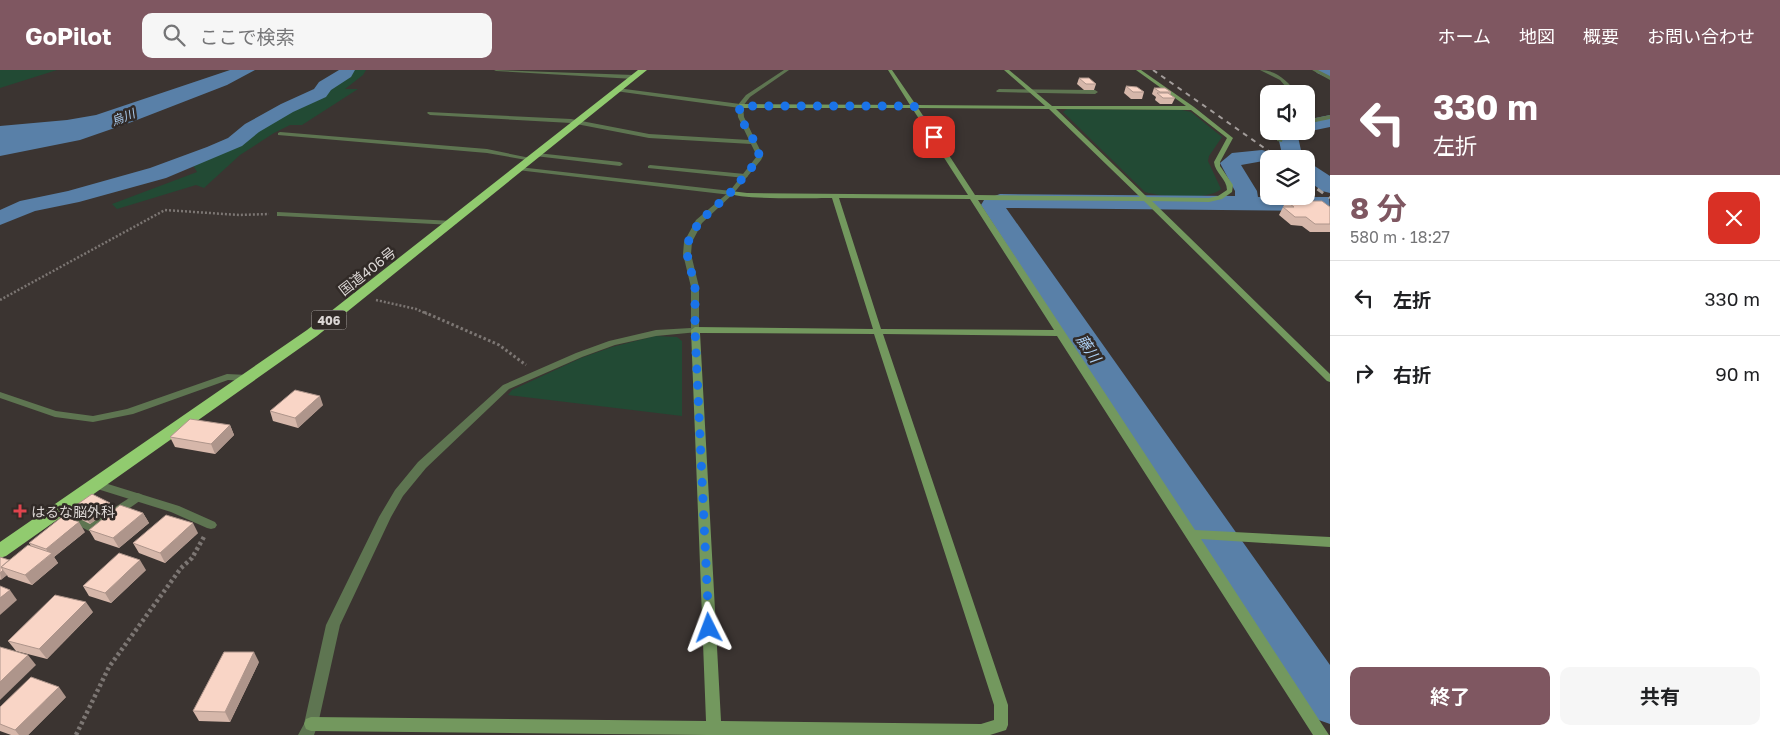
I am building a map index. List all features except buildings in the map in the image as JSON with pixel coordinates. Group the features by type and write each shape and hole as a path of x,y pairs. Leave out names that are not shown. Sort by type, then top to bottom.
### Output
{"highway":[{"name":"国道406号","path":"0,550 248,378 360,296 639,73"}],"street":[{"path":"496,70 639,73"},
{"path":"714,731 695,330 695,287 686,248 699,222 730,193 760,156 741,117 740,106 748,96 788,70"},
{"path":"890,70 1320,735"},
{"path":"1006,70 1051,107 1330,379"},
{"path":"519,169 730,193 973,198 1209,200 1220,198 1230,191 1230,185 1217,166 1217,162 1230,138 1192,108 1138,70"},
{"path":"1262,70 1282,79 1287,85"},
{"path":"1314,70 1330,78"},
{"path":"617,90 740,106 1192,108"},
{"path":"999,92 1095,92"},
{"path":"430,114 496,116 578,122 649,136 754,142"},
{"path":"1315,120 1330,117"},
{"path":"280,134 620,164"},
{"path":"650,167 744,176"},
{"path":"835,196 878,332 1001,705 1001,725 981,731 309,729 333,625 399,493 422,465 506,387 612,343 656,333 695,330 878,332 1060,333"},
{"path":"280,214 452,223"},
{"path":"0,395 55,414 93,419 130,412 227,377 248,378"},
{"path":"95,484 175,509 211,525"},
{"path":"58,510 93,528 137,497"},
{"path":"1191,534 1330,542"}],"path":[{"path":"0,300 165,210 239,215 280,214"},
{"path":"360,296 416,309 500,345 536,373"},
{"path":"76,735 109,667 181,568 192,558 211,525"}],"green space":[{"path":"0,70 57,70 0,88"},
{"path":"347,70 366,70 363,75 345,89 358,89 302,125 290,125 274,133 240,155 204,188 196,185 117,209 112,204 197,172 190,160 235,142 252,128 287,108 320,93 325,86 345,74"},
{"path":"1067,109 1182,110 1191,112 1222,137 1209,156 1208,161 1221,189 1215,193 1195,197 1145,192 1063,112"},
{"path":"655,336 677,337 682,341 682,416 508,395 512,390 581,358 612,347"}],"water":[{"name":"烏川","path":"230,70 255,70 227,85 80,140 0,156 0,126 67,120 96,115"}],"waterway":[{"path":"0,218 28,206 71,197 158,173 214,151 235,142 252,128 287,108 320,93 325,86 345,74 347,70"},
{"name":"藤川","path":"1323,70 1330,74"},
{"name":"藤川","path":"1315,124 1330,121"},
{"name":"藤川","path":"1289,140 1291,150"},
{"name":"藤川","path":"1247,203 1246,191 1230,163 1239,157 1260,156"},
{"name":"藤川","path":"1315,175 1330,186"},
{"name":"藤川","path":"1247,203 1000,201 992,205 1330,703"},
{"name":"藤川","path":"1247,203 1329,204"}],"railway":[{"path":"1153,70 1267,150"},
{"path":"1315,187 1330,198"}],"place":[{"name":"はるな脳外科","path":"20,511"}],"route":[{"path":"709,628 695,330 695,287 686,248 699,222 730,193 760,156 741,117 740,106 914,106 934,137"}]}
